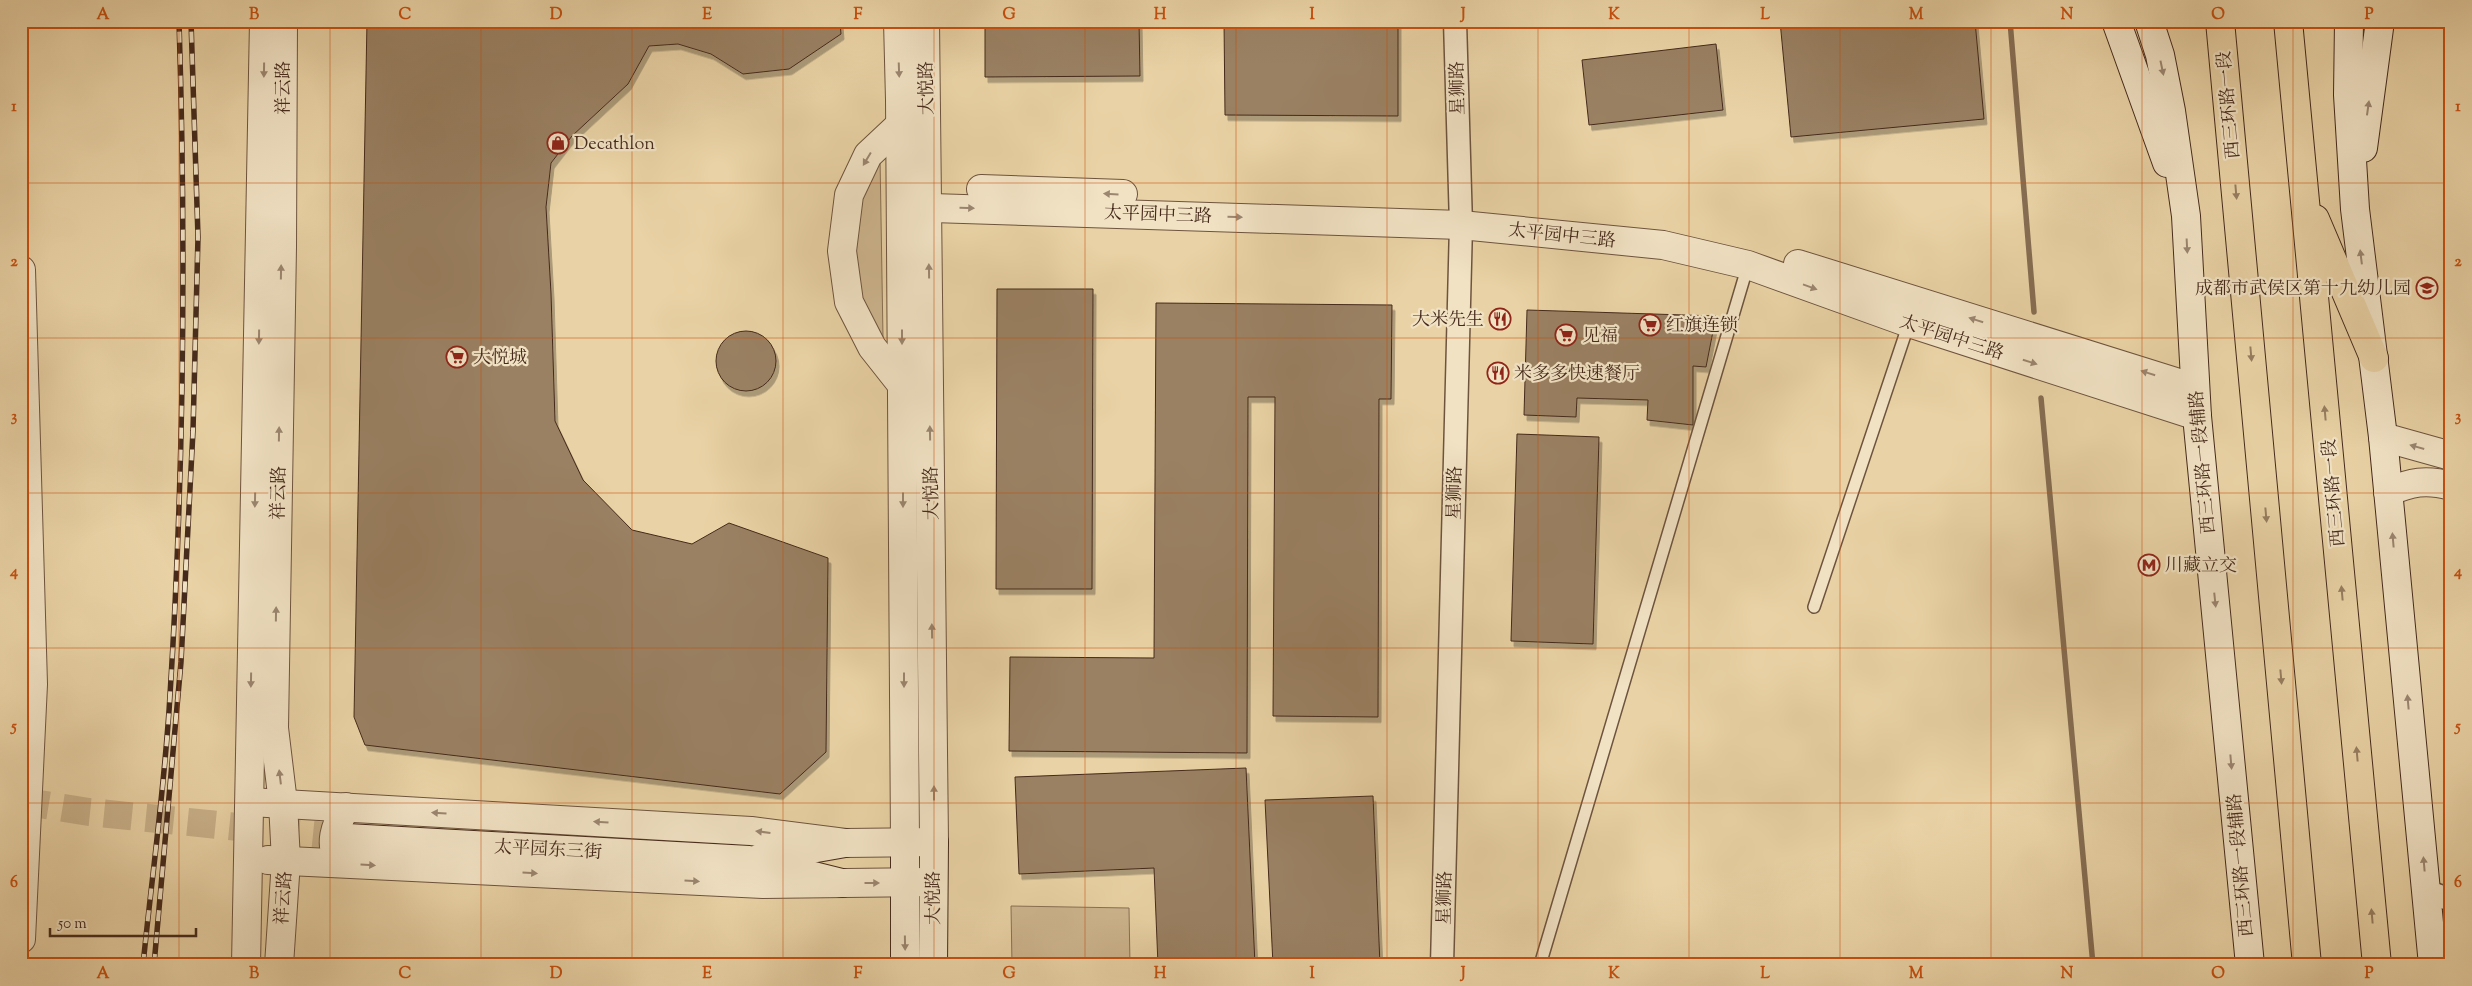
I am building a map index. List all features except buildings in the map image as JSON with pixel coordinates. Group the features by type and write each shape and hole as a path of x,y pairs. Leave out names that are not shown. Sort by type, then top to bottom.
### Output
{"highway":[{"name":"西三环路一段","path":"2220,21 2304,959"},
{"name":"西三环路一段","path":"2288,21 2377,965"},
{"path":"2305,193 2374,358"}],"street":[{"name":"祥云路","path":"246,965 264,21"},
{"name":"祥云路","path":"279,965 286,861 283,803 274,728 282,218 283,21"},
{"path":"898,21 901,198 905,965"},
{"name":"大悦路","path":"925,21 934,842 932,882 933,965"},
{"name":"星狮路","path":"1442,965 1460,217 1456,21"},
{"path":"2116,21 2186,216"},
{"name":"西三环路一段辅路","path":"2149,21 2160,55 2171,111 2186,216 2197,416 2250,965"},
{"path":"2349,21 2348,95 2355,209 2374,358 2388,492 2439,896 2433,965"},
{"path":"2355,209 2380,21"},
{"path":"900,124 868,155 849,195 842,251 849,302 872,347 902,385"},
{"name":"太平园中三路","path":"901,198 928,197 1460,217 1671,231 1740,246 2195,388"},
{"name":"太平园中三路","path":"1460,217 1663,245 1748,265 1909,323 2197,416"},
{"path":"21,270 33,684 26,772 21,939"},
{"path":"2383,437 2451,456"},
{"path":"2388,492 2411,482 2451,486"},
{"path":"250,802 751,831 845,843 934,842"},
{"path":"346,807 336,823 333,852 343,851 763,884 932,882"},
{"path":"749,860 845,843"},
{"path":"249,860 286,861 343,851"},
{"name":"太平园东三街","path":"343,851 749,860"},
{"path":"749,860 842,882"}],"lane":[{"path":"1540,965 1748,265"},
{"path":"1814,607 1909,323"}],"shaded area":[{"path":"880,157 883,338 859,294 853,255 855,215"},
{"path":"1011,906 1129,908 1130,965 1012,965"}],"waterway":[{"path":"2010,21 2034,312"},
{"path":"2041,398 2093,965"}],"tunnel":[{"path":"21,801 89,812 347,838"}],"railway":[{"path":"143,965 162,796 175,611 181,443 183,274 179,21"},
{"path":"154,965 181,662 193,431 198,237 191,21"}],"place":[{"name":"Decathlon","path":"558,143"},
{"name":"成都市武侯区第十九幼儿园","path":"2427,288"},
{"name":"大米先生","path":"1500,319"},
{"name":"红旗连锁","path":"1650,325"},
{"name":"见福","path":"1566,335"},
{"name":"大悦城","path":"457,357"},
{"name":"米多多快速餐厅","path":"1498,373"},
{"name":"川藏立交","path":"2149,565"}]}
